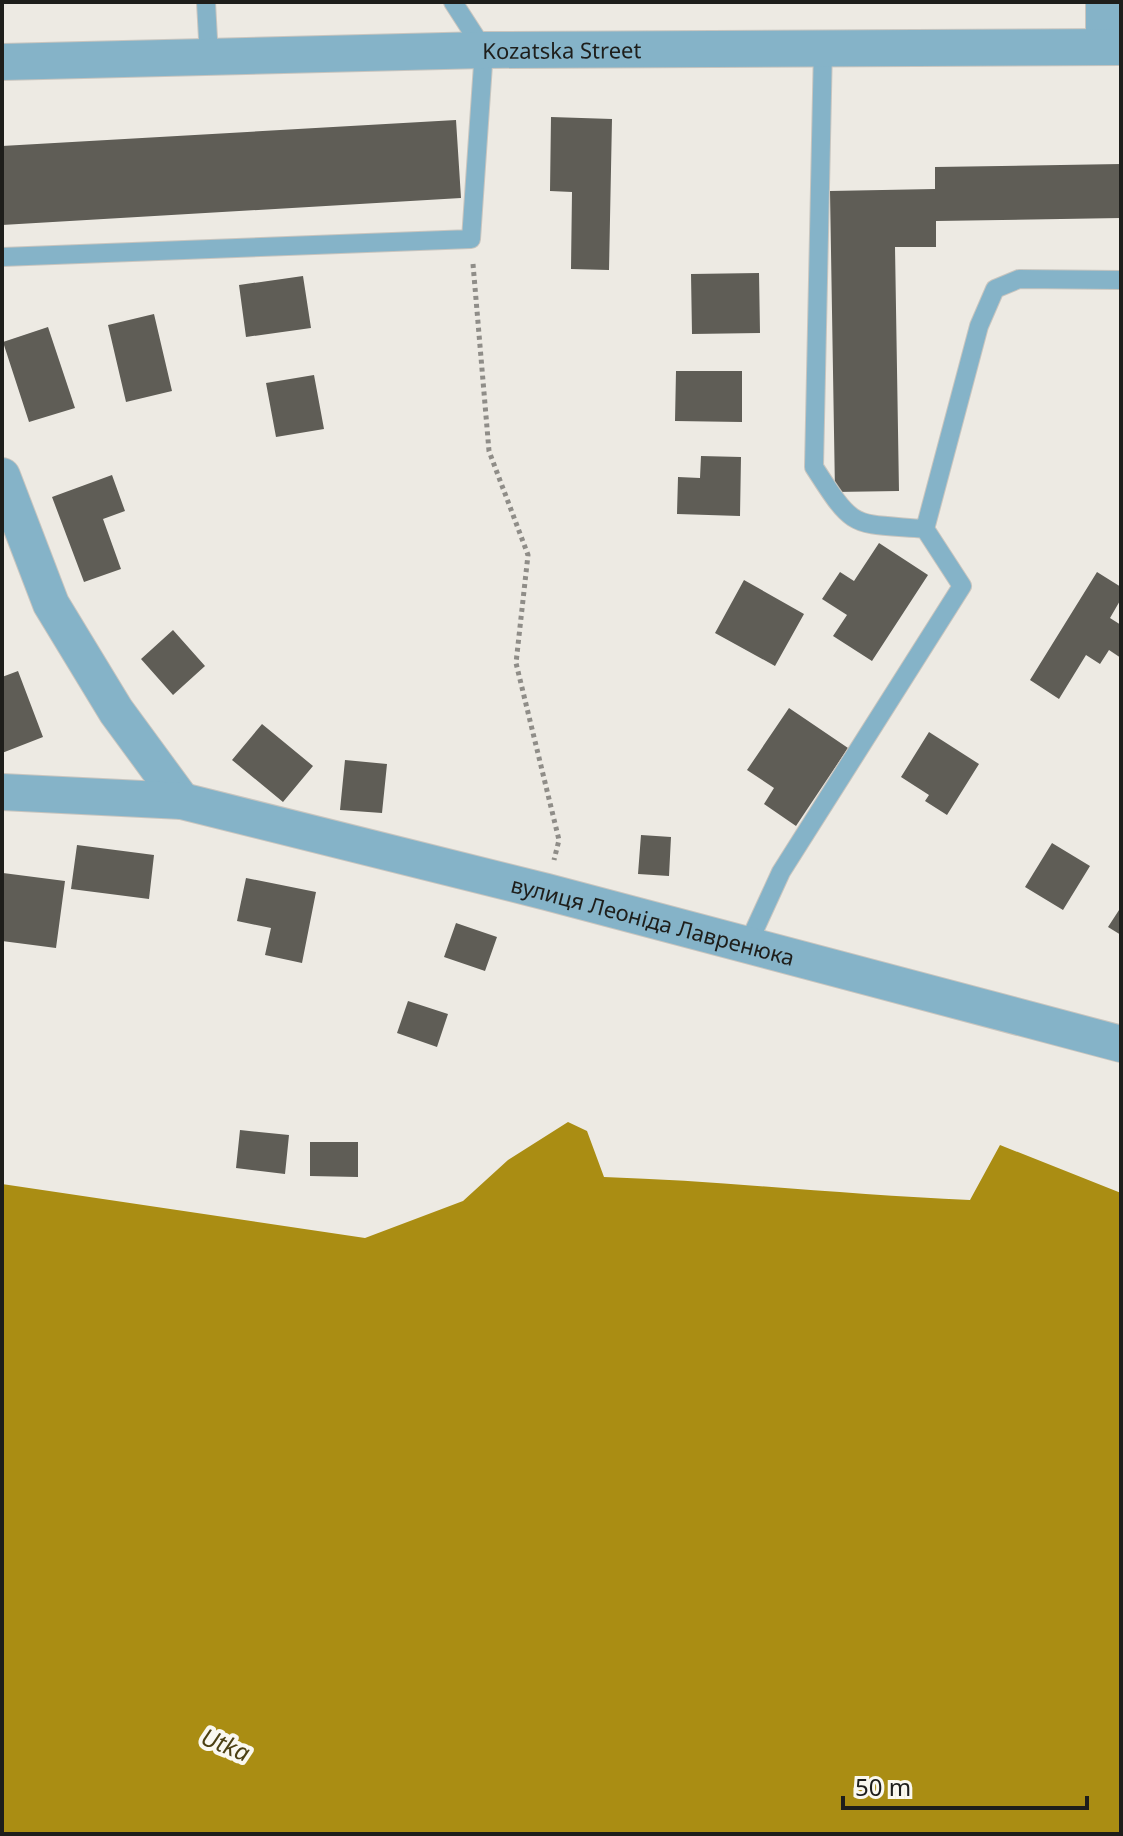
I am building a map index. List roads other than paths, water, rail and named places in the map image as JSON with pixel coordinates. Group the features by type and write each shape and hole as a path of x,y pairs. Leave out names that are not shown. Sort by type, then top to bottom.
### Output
{"street":[{"path":"1104,2 1112,47"},
{"name":"Kozatska Street","path":"2,62 484,50 1112,47"},
{"path":"2,476 51,604 116,711 182,801"},
{"name":"вулиця Леоніда Лавренюка","path":"2,792 182,801 748,944 1121,1044"}],"lane":[{"path":"206,2 209,57"},
{"path":"2,257 471,239 484,50 453,2"},
{"path":"823,47 814,467 842,511 858,524 925,529"},
{"path":"748,944 781,872 962,586 925,529 979,326 995,289 1019,279 1121,280"}],"water":[{"name":"Utka","path":"568,1122 587,1131 604,1177 970,1200 1000,1145 1121,1193 1121,1834 2,1834 2,1184 365,1238 463,1201 508,1160"}]}
